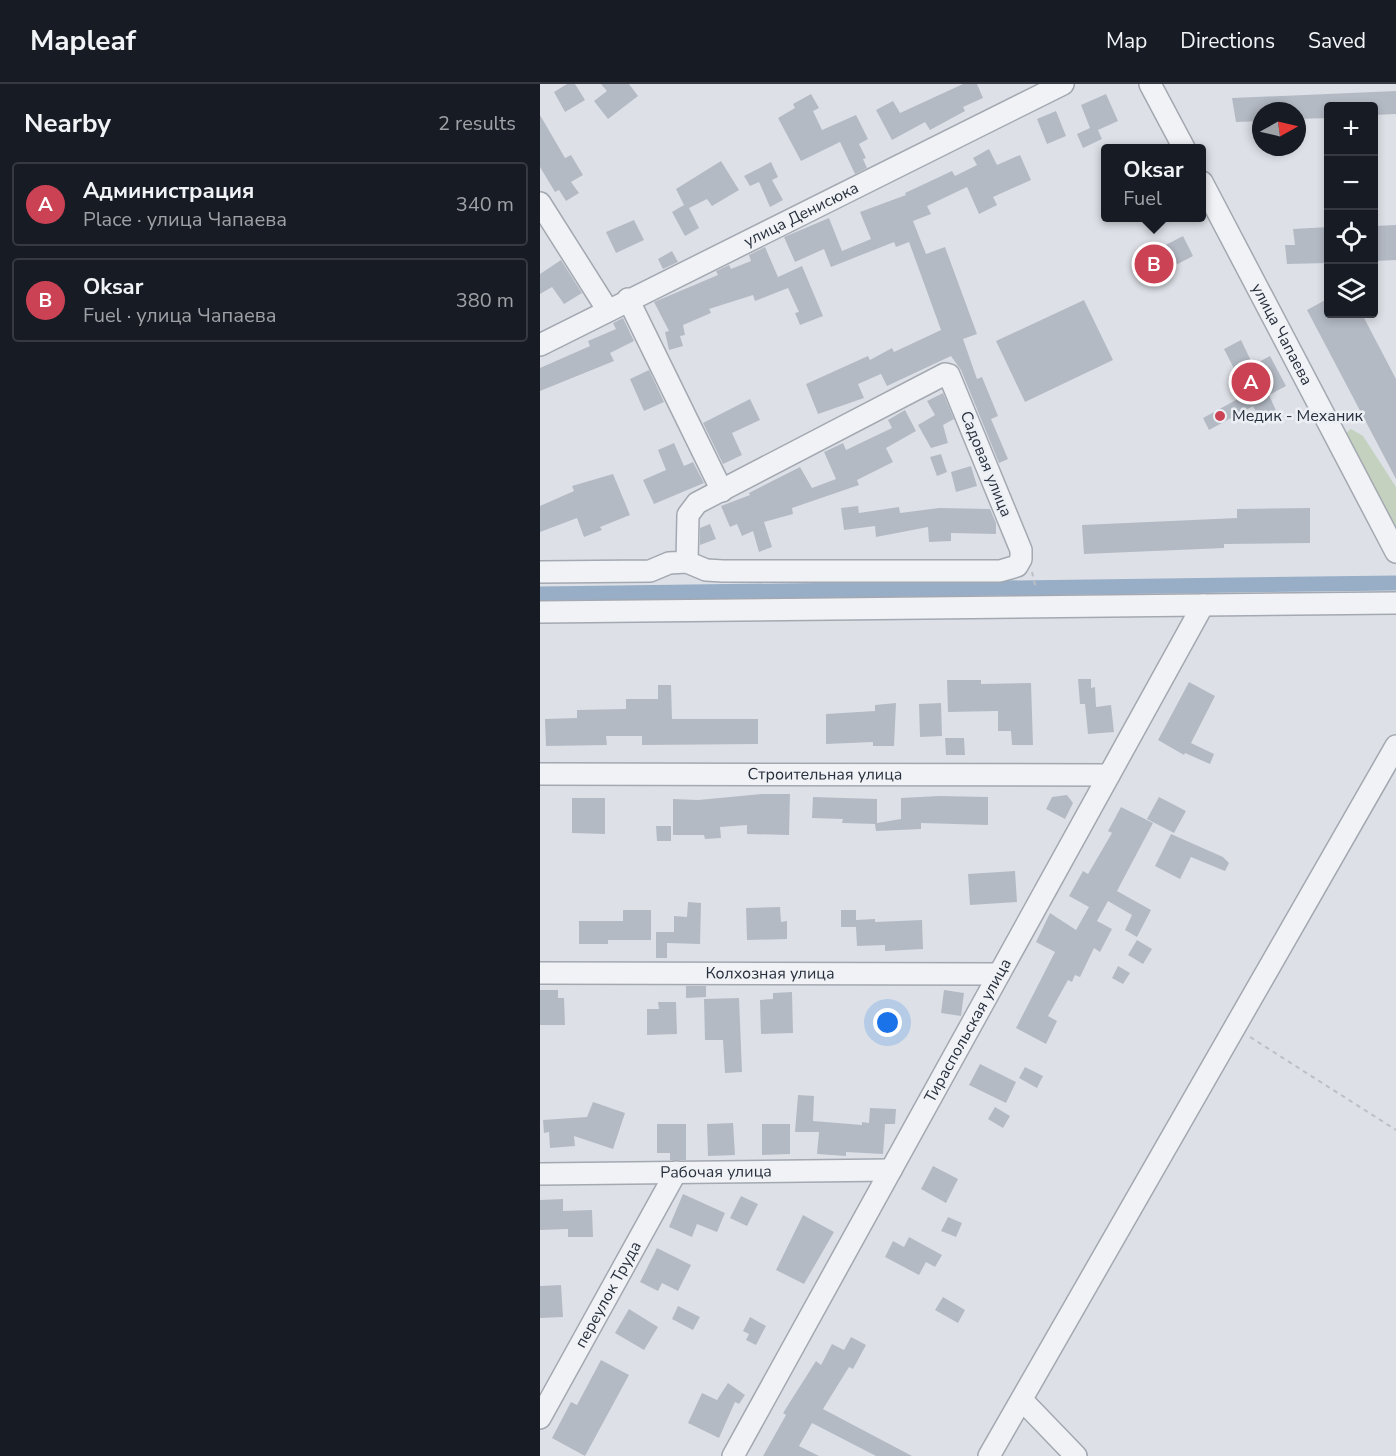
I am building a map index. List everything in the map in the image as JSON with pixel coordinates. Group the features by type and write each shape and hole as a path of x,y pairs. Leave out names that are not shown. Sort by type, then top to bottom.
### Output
{"street":[{"name":"улица Денисюка","path":"540,345 607,309 1063,84"},
{"path":"1150,84 1182,144"},
{"name":"улица Чапаева","path":"1206,190 1396,552"},
{"path":"540,203 607,309"},
{"path":"628,299 722,491"},
{"name":"Садовая улица","path":"540,572 650,571 669,563 687,562 706,570 723,571 1000,571 1011,570 1021,559 1021,550 949,375 941,375 697,503 688,515 687,562"},
{"path":"540,612 1396,603"},
{"name":"Тираспольская улица","path":"733,1456 1203,605"},
{"path":"989,1456 1396,747"},
{"name":"Строительная улица","path":"540,774 1109,775"},
{"name":"Колхозная улица","path":"540,973 999,974"},
{"name":"Рабочая улица","path":"540,1174 891,1170"},
{"name":"переулок Труда","path":"540,1418 676,1172"},
{"path":"1022,1400 1076,1456"}],"path":[{"path":"1035,575 1037,595"},
{"path":"1235,1028 1396,1130"}],"green space":[{"path":"1351,429 1363,436 1396,487 1396,526 1389,526 1341,437"}],"building":[{"path":"567,84 575,84 585,100 565,112 554,92"},
{"path":"601,84 629,84 638,96 608,119 594,101 607,91"},
{"path":"963,84 977,84 983,98 963,107 965,111 930,130 925,122 892,140 876,110 893,101 900,113"},
{"path":"1396,91 1396,114 1378,115 1378,102 1324,102 1324,118 1306,119 1306,102 1252,102 1252,121 1236,122 1232,98"},
{"path":"811,94 819,108 813,111 822,130 856,115 868,139 859,144 866,158 863,159 867,168 855,174 840,142 801,161 778,118 795,108 793,104"},
{"path":"1106,94 1118,121 1098,130 1102,139 1083,148 1077,134 1090,128 1081,105"},
{"path":"1056,111 1066,136 1047,144 1037,119"},
{"path":"540,115 565,158 571,155 583,175 571,182 579,193 566,201 559,190 555,192 540,167"},
{"path":"989,149 997,165 1020,155 1031,180 993,197 997,205 979,214 967,187 927,206 931,214 913,221 926,254 945,247 977,334 963,339 977,379 982,377 998,416 991,419 1008,459 999,463 961,370 951,356 887,386 881,374 858,384 864,398 818,414 806,384 868,356 870,360 892,348 894,352 941,330 909,242 896,247 894,242 831,267 824,249 795,262 784,237 829,218 842,251 871,239 860,212 906,195 905,193 952,171 955,176 977,165 973,158"},
{"path":"721,161 739,190 712,206 707,199 689,208 699,228 685,236 672,212 684,205 676,189"},
{"path":"771,162 778,177 772,180 783,200 770,207 759,182 750,186 744,176"},
{"path":"634,220 644,240 616,253 606,232"},
{"path":"1396,225 1396,260 1378,261 1378,226"},
{"path":"1324,227 1324,263 1287,264 1285,245 1295,245 1293,229"},
{"path":"1183,236 1193,256 1147,280 1137,260"},
{"path":"765,247 778,277 802,266 823,316 800,325 795,313 799,312 788,288 755,301 753,295 709,309 711,313 683,325 685,335 680,336 683,346 669,350 665,332 669,331 654,302 718,275 716,271 729,265 731,269 751,261 749,255"},
{"path":"672,251 678,262 663,269 658,259"},
{"path":"561,260 582,293 564,304 552,287 540,294 540,274"},
{"path":"1084,300 1113,360 1025,402 996,341"},
{"path":"1324,301 1324,318 1364,318 1396,379 1396,479 1307,310"},
{"path":"623,318 634,341 610,353 614,361 540,391 540,368 590,346 588,341 616,329 613,323"},
{"path":"1241,340 1253,365 1270,356 1286,386 1269,395 1278,415 1262,423 1253,406 1209,430 1203,418 1247,394 1224,349"},
{"path":"649,370 664,402 644,411 630,379"},
{"path":"943,393 954,419 943,425 948,443 931,448 918,425 935,415 927,401"},
{"path":"750,399 760,420 732,433 742,455 723,464 703,423"},
{"path":"905,410 916,431 886,448 893,462 857,480 859,485 792,508 793,514 764,522 772,547 759,552 753,531 742,536 737,524 730,527 721,506 750,495 749,493 800,467 812,488 836,479 824,452 843,443 846,450 892,428 888,420"},
{"path":"674,443 684,466 693,462 704,483 654,504 643,480 666,470 658,450"},
{"path":"941,454 947,472 937,476 930,457"},
{"path":"971,466 977,486 956,492 951,472"},
{"path":"613,474 630,515 600,527 602,530 584,537 577,518 540,532 540,506 574,491 572,486"},
{"path":"858,506 859,513 899,507 900,513 939,508 990,509 996,523 996,534 951,533 951,541 929,542 928,527 876,537 875,526 844,530 841,508"},
{"path":"1310,508 1310,543 1224,544 1224,548 1084,554 1082,525 1237,518 1237,509"},
{"path":"710,524 716,539 700,545 700,528"},
{"path":"1078,679 1091,679 1091,688 1095,687 1096,707 1111,705 1114,732 1088,734 1085,704 1080,704"},
{"path":"947,680 981,680 981,684 1031,683 1033,745 1012,745 1011,731 998,731 998,711 948,712"},
{"path":"1189,682 1215,696 1191,743 1214,754 1210,764 1185,753 1184,755 1158,740"},
{"path":"658,685 671,685 672,719 758,719 758,744 642,745 642,736 606,736 607,745 546,746 545,719 577,718 577,710 626,709 626,699 658,699"},
{"path":"896,703 894,746 873,746 873,742 826,744 826,714 875,711 875,705"},
{"path":"941,703 942,736 920,737 919,704"},
{"path":"945,738 964,738 965,755 946,755"},
{"path":"762,794 790,794 789,835 747,834 747,825 720,827 721,838 705,839 704,835 673,835 673,799 698,800"},
{"path":"1067,795 1073,803 1065,819 1046,809 1052,797"},
{"path":"813,797 877,799 877,823 901,819 901,798 988,797 988,825 921,823 921,829 876,831 875,824 842,823 843,819 812,818"},
{"path":"1159,797 1186,811 1174,833 1147,819"},
{"path":"572,798 605,798 605,834 572,833"},
{"path":"1121,807 1153,823 1117,891 1151,910 1137,937 1125,930 1132,915 1108,901 1097,921 1112,929 1100,952 1094,948 1080,977 1075,975 1072,982 1068,980 1048,1016 1057,1021 1046,1044 1016,1028 1055,952 1036,942 1050,913 1076,930 1089,907 1069,896 1083,871 1088,874 1112,833 1108,831"},
{"path":"656,826 671,826 671,841 657,841"},
{"path":"1171,834 1223,857 1229,863 1225,871 1191,857 1180,879 1155,866"},
{"path":"1015,871 1017,902 970,905 968,874"},
{"path":"688,902 701,903 700,944 667,943 667,958 656,958 656,932 674,932 674,916 687,917"},
{"path":"780,907 781,922 787,921 787,939 747,940 746,908"},
{"path":"623,910 651,910 651,940 608,940 608,944 579,944 579,921 623,921"},
{"path":"841,910 856,910 856,920 875,919 875,922 922,920 923,949 885,951 885,945 857,946 856,927 841,927"},
{"path":"1137,940 1152,949 1143,964 1128,955"},
{"path":"1118,966 1130,973 1123,984 1112,978"},
{"path":"686,986 706,986 706,997 686,998"},
{"path":"540,990 558,990 558,998 564,998 565,1025 540,1025"},
{"path":"944,990 964,993 961,1016 941,1013"},
{"path":"792,992 793,1033 761,1034 760,1000 773,999 773,993"},
{"path":"739,998 742,1072 725,1073 723,1040 705,1040 704,999"},
{"path":"658,1002 676,1002 677,1034 647,1035 647,1009 659,1009"},
{"path":"980,1064 1016,1082 1006,1103 969,1085"},
{"path":"1025,1067 1043,1076 1037,1088 1019,1078"},
{"path":"798,1095 814,1096 813,1121 862,1125 862,1122 869,1123 870,1108 896,1109 895,1124 885,1124 883,1154 846,1152 846,1156 817,1154 819,1132 795,1132"},
{"path":"593,1102 625,1113 613,1149 574,1136 575,1146 550,1148 549,1132 544,1133 543,1120 587,1117"},
{"path":"995,1107 1010,1116 1003,1128 988,1119"},
{"path":"733,1123 735,1155 708,1156 707,1124"},
{"path":"657,1124 686,1124 686,1160 670,1160 670,1153 657,1153"},
{"path":"762,1124 790,1124 790,1154 762,1155"},
{"path":"933,1166 958,1179 946,1203 921,1189"},
{"path":"683,1194 725,1213 717,1232 697,1224 692,1237 669,1227"},
{"path":"741,1196 758,1204 747,1226 730,1218"},
{"path":"563,1199 563,1211 592,1210 593,1237 568,1237 568,1229 540,1230 540,1200"},
{"path":"803,1215 834,1232 804,1284 776,1270"},
{"path":"948,1217 962,1223 956,1237 941,1231"},
{"path":"909,1237 942,1255 935,1267 926,1262 919,1275 885,1257 893,1241 904,1247"},
{"path":"657,1248 691,1265 678,1291 662,1283 658,1291 640,1282"},
{"path":"561,1285 563,1317 540,1318 540,1286"},
{"path":"943,1297 965,1310 958,1323 935,1310"},
{"path":"678,1306 700,1317 693,1330 672,1319"},
{"path":"629,1309 658,1327 644,1350 615,1333"},
{"path":"750,1317 766,1326 756,1345 746,1340 749,1334 743,1331"},
{"path":"851,1337 866,1345 853,1369 849,1367 823,1409 912,1456 876,1456 812,1423 799,1446 819,1456 763,1456 786,1415 783,1413 816,1361 821,1365 832,1344 844,1350"},
{"path":"601,1360 629,1375 585,1456 552,1438 571,1402 577,1405"},
{"path":"728,1383 745,1395 739,1404 735,1402 719,1438 688,1423 702,1393 717,1400"}],"waterway":[{"path":"540,594 1396,583"}],"place":[{"name":"Oksar","path":"1154,264"},
{"name":"Администрация","path":"1251,382"},
{"name":"Медик - Механик","path":"1220,416"}]}
